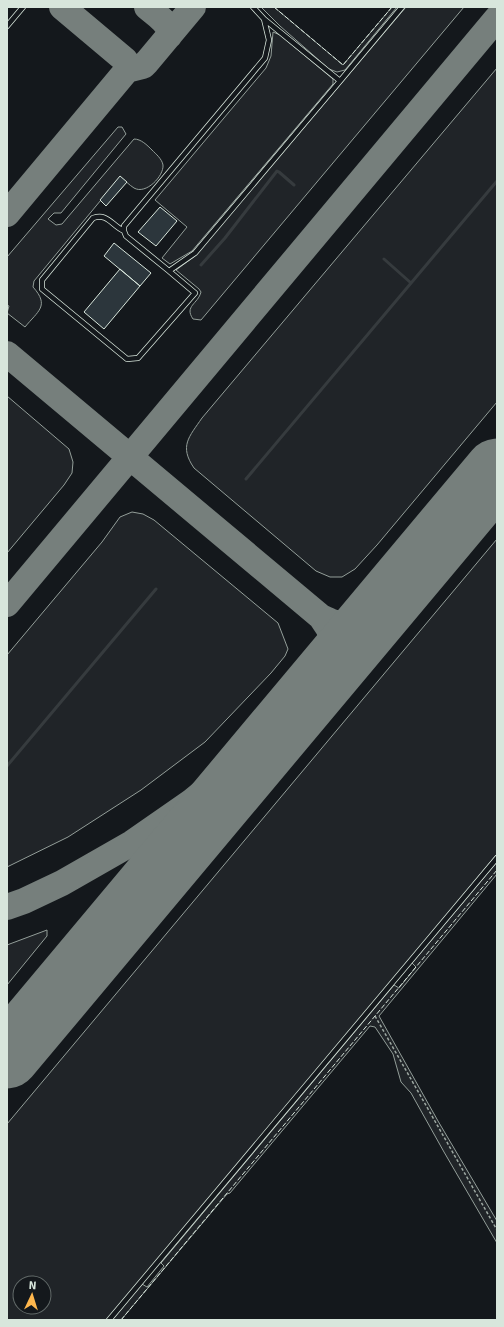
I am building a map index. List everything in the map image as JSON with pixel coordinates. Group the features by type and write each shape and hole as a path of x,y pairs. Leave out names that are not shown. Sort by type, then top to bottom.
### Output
{"lane":[{"path":"8,23 23,7"},
{"path":"253,7 264,19 340,81"},
{"path":"169,271 195,253 402,7"},
{"path":"124,231 119,229 104,217 93,218 42,280 42,289 127,359 138,358 195,292 126,236 124,226 265,58 269,40 264,19"},
{"path":"109,1320 497,858"}],"path":[{"path":"375,1017 497,1230"}],"shaded area":[{"path":"261,7 274,7 343,65 392,7 397,7 345,70 337,72 329,69 280,26"},
{"path":"406,7 464,7 201,320 193,319 190,311 201,292 176,270 195,256"},
{"path":"273,32 280,35 333,79 333,84 192,251 170,264 162,258 187,227 155,200 266,68 271,56"},
{"path":"497,68 497,402 377,545 355,569 342,577 330,577 316,571 194,468 187,454 188,442 190,436 202,418"},
{"path":"118,127 122,127 126,134 61,213 54,213 48,219 56,225 62,224 134,139 144,143 160,159 163,165 161,174 149,187 144,189 132,187 120,177 34,281 33,287 41,299 41,304 38,312 25,327 7,313 9,306 7,305 7,257"},
{"path":"7,396 69,449 73,462 72,473 64,485 7,553"},
{"path":"132,512 143,514 154,520 278,623 288,649 285,656 271,673 205,742 141,790 68,837 7,867 7,655 102,542 120,517"},
{"path":"497,539 497,854 107,1320 7,1320 7,1124"},
{"path":"497,862 497,874 379,1016 438,1121 497,1221 497,1243 411,1093 401,1082 393,1054 375,1027 370,1026 121,1320 112,1320 142,1284 147,1287 164,1266 161,1263 394,985 399,988 416,967 412,963"},
{"path":"47,930 47,936 7,985 7,945"}],"building":[{"path":"120,176 127,182 106,206 100,200"},
{"path":"160,207 177,221 156,246 138,232"},
{"path":"114,243 151,273 140,286 104,256"},
{"path":"120,269 140,286 104,329 84,312"}],"waterway":[{"path":"201,265 225,238 277,171 294,185"},
{"path":"246,479 497,181"},
{"path":"384,259 411,283"},
{"path":"7,766 156,589"}],"taxiway":[{"path":"62,7 125,60 127,63 127,70"},
{"path":"147,7 165,23 168,27 169,36"},
{"path":"7,214 127,70 143,66 193,7"},
{"path":"7,604 497,18"},
{"path":"7,354 321,617 329,629 333,646 332,659 324,678 230,770 191,802 132,843 62,883 24,901 7,907"},
{"path":"321,617 336,623 344,624 360,621 373,613 391,597"}],"runway":[{"path":"7,1056 497,471"}],"fence":[{"path":"274,7 343,65 392,7"},
{"path":"121,1320 497,870"}]}
